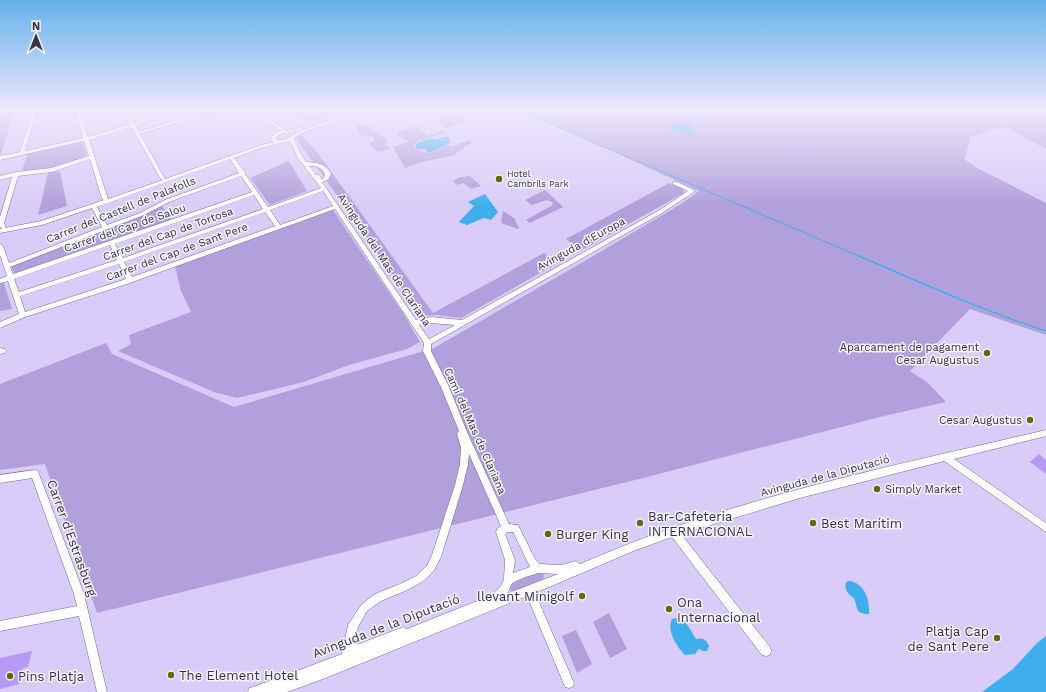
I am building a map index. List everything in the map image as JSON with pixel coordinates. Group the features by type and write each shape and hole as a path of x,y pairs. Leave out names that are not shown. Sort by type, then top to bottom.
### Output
{"street":[{"path":"22,153 25,142"},
{"path":"0,158 71,142"},
{"path":"87,142 105,199"},
{"path":"141,142 163,178"},
{"path":"1,228 42,219 105,199 269,142"},
{"path":"1,228 42,223 232,158 270,142"},
{"path":"282,142 296,149"},
{"name":"Avinguda del Mas de Clariana","path":"294,142 296,149 310,171 324,189 428,343"},
{"path":"0,178 16,174 52,170 92,157"},
{"path":"232,158 278,226"},
{"name":"Avinguda del Mas de Clariana","path":"306,164 312,167 326,185 324,189"},
{"name":"Avinguda del Mas de Clariana","path":"306,164 316,164 325,168 328,174 327,178 322,180"},
{"name":"Avinguda del Mas de Clariana","path":"310,171 315,173 320,181 322,180"},
{"name":"Carrer del Castell de Palafolls","path":"7,266 142,214 167,201 243,173"},
{"path":"1,228 3,209 16,174"},
{"name":"Avinguda d'Europa","path":"428,343 660,212 692,191 675,183"},
{"name":"Carrer del Cap de Tortosa","path":"17,295 121,262 324,189"},
{"name":"Carrer del Cap de Salou","path":"0,281 256,193"},
{"path":"94,206 105,228"},
{"name":"Carrer del Cap de Sant Pere","path":"0,325 23,315 130,280 278,226 336,207"},
{"path":"112,243 130,280"},
{"path":"0,246 23,315"},
{"path":"414,323 431,320 463,323"},
{"path":"447,332 451,324 449,321"},
{"name":"Camí del Mas de Clariana","path":"428,343 427,351 506,528"},
{"name":"Avinguda de la Diputació","path":"346,657 353,625 364,608 378,597 402,588 419,579 430,569 436,557 459,486 464,464 465,447 462,432"},
{"name":"Avinguda de la Diputació","path":"253,692 422,628 496,598 508,589 513,578 541,568 566,569 674,532 775,500 1046,433"},
{"path":"946,458 1046,528"},
{"name":"Carrer d'Estrasburg","path":"0,479 35,474 79,594 102,692"},
{"path":"508,589 510,560 500,532 506,528 515,528 532,562 548,575 548,582"},
{"path":"674,532 766,651"},
{"name":"Avinguda de la Diputació","path":"272,692 323,674 508,589 529,591 613,554"},
{"path":"529,591 569,683"},
{"path":"0,626 83,610"},
{"path":"349,643 353,648 359,649 412,629 422,628"},
{"path":"272,692 281,684 343,662 346,657"}],"shaded area":[{"path":"0,142 5,142 0,157"},
{"path":"82,142 87,156 57,167 22,171 27,154"},
{"path":"299,142 308,142 320,156 433,313 544,253 556,264 461,318 436,315 420,316 355,220"},
{"path":"372,142 386,142 385,144 390,149 378,152 369,144"},
{"path":"407,142 416,142 414,144 415,149 425,153 431,153 448,145 450,147 463,142 472,142 452,156 421,162 405,168 393,147"},
{"path":"593,142 969,142 964,159 977,168 1046,203 1046,335 970,309 910,371 928,383 946,402 884,416 643,478 97,613 45,464 0,470 0,384 106,343 112,354 234,407 434,348 595,255 681,204 699,191"},
{"path":"1034,142 1046,142 1046,149"},
{"path":"289,161 307,191 270,205 250,178"},
{"path":"60,171 67,206 38,215 48,173"},
{"path":"470,176 481,186 471,189 463,183 457,185 453,181 460,177"},
{"path":"669,183 683,189 684,193 580,251 566,239"},
{"path":"545,190 563,207 530,223 526,220 553,205 552,202 547,200 532,205 525,200"},
{"path":"161,205 172,220 15,274 11,266"},
{"path":"333,210 403,313 420,342 407,349 349,365 304,382 237,398 214,392 118,351 131,344 129,335 191,312 181,291 175,266"},
{"path":"503,211 514,218 519,228 518,229 501,223"},
{"path":"4,283 12,309 0,311 0,284"},
{"path":"540,572 544,575 543,581 516,591 512,591 510,589 512,583"},
{"path":"609,613 627,649 610,658 593,622"},
{"path":"576,630 592,664 577,673 562,636"}],"water":[{"path":"418,143 450,143 430,153 424,149 417,149 415,146"},
{"path":"485,194 498,212 491,220 484,218 467,225 459,222 474,206 468,202"},
{"path":"846,582 854,582 863,589 869,603 869,614 861,613 857,609 854,598 846,590"},
{"path":"677,618 685,621 696,639 702,639 707,642 709,646 707,651 699,649 695,654 685,655 682,652 673,638 670,628 672,619"},
{"path":"1046,636 1046,692 982,692 1013,669 1037,643"}],"building":[{"path":"807,143 814,149 800,152 793,146"},
{"path":"1039,454 1046,460 1046,474 1030,462"},
{"name":"Pins Platja","path":"32,651 28,667 23,668 19,684 0,689 0,658"}],"waterway":[{"path":"593,142 859,256"},
{"path":"857,255 974,305 1046,331"}],"place":[{"name":"Hotel Cambrils Park","path":"499,179"},
{"name":"Aparcament de pagament Cesar Augustus","path":"987,353"},
{"name":"Cesar Augustus","path":"1030,420"},
{"name":"Simply Market","path":"877,489"},
{"name":"Bar-Cafeteria INTERNACIONAL","path":"640,523"},
{"name":"Best Marítim","path":"813,523"},
{"name":"Burger King","path":"548,534"},
{"name":"llevant Minigolf","path":"582,596"},
{"name":"Ona Internacional","path":"669,609"},
{"name":"Platja Cap de Sant Pere","path":"997,638"},
{"name":"The Element Hotel","path":"171,675"},
{"name":"Pins Platja","path":"10,676"}]}
